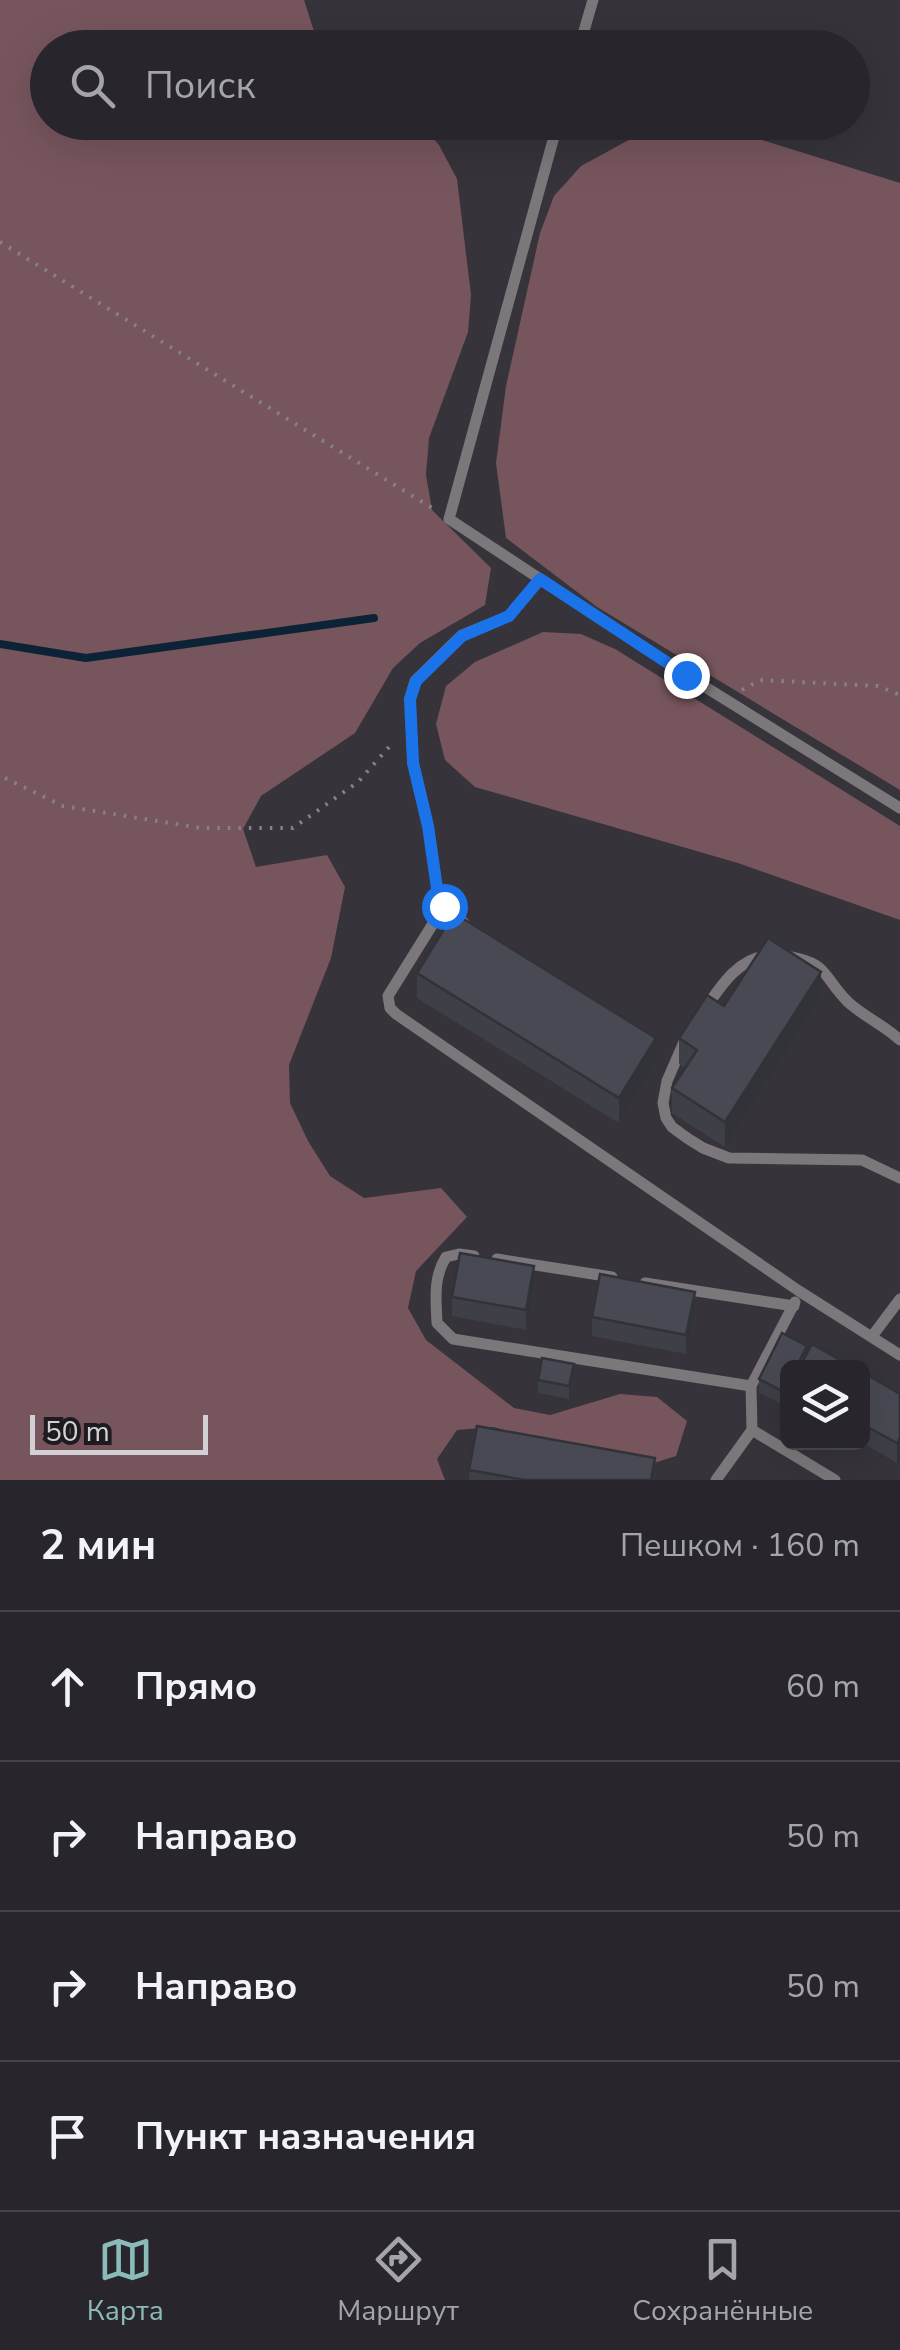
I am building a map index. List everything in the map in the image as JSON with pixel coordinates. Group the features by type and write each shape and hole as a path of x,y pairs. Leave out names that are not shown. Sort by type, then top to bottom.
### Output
{"lane":[{"path":"584,30 593,0"},
{"path":"553,140 449,519 724,699 900,808"},
{"path":"473,930 444,906 437,888 413,763 410,699 416,681 462,636 509,616 540,579"},
{"path":"444,906 388,996 390,1008 396,1014 798,1291 900,1355"},
{"path":"702,1014 719,988 748,959 784,955 816,964 849,1003 900,1040"},
{"path":"693,1027 667,1081 663,1104 672,1127 687,1138 728,1158 862,1160 900,1178"},
{"path":"617,1278 459,1254 446,1257 436,1280 437,1323 453,1340 751,1386"},
{"path":"636,1281 794,1306"},
{"path":"716,1480 752,1430 751,1386 794,1306 798,1291"},
{"path":"873,1336 900,1299"},
{"path":"752,1430 835,1480"}],"path":[{"path":"0,242 449,519"},
{"path":"724,699 760,680 878,686 900,695"},
{"path":"5,778 63,806 202,828 293,828 358,782 390,746 396,730"}],"shaded area":[{"path":"0,0 304,0 314,30 30,30 30,140 435,140 457,179 471,295 468,332 429,438 426,475 432,510 491,568 485,605 420,643 393,668 355,733 261,796 243,829 256,867 327,855 345,887 331,958 289,1065 290,1103 330,1176 364,1198 441,1188 467,1217 416,1271 408,1308 426,1340 514,1408 550,1415 620,1394 657,1397 687,1421 676,1456 641,1467 605,1463 494,1427 457,1430 437,1459 445,1480 0,1480"},
{"path":"629,140 762,140 900,183 900,790 597,607 506,538 496,463 506,386 540,233 554,196 581,166"},
{"path":"543,632 581,634 615,649 900,826 900,920 738,863 475,787 445,760 436,724 446,686 475,662"}],"building":[{"path":"454,913 656,1038 619,1098 417,973"},
{"path":"768,938 821,972 725,1122 672,1088 697,1050 679,1038 707,995 724,1006"},
{"path":"460,1253 534,1266 526,1310 452,1297"},
{"path":"600,1274 695,1292 686,1335 592,1317"},
{"path":"782,1333 807,1346 800,1360 780,1360 780,1390 759,1379"},
{"path":"812,1344 840,1360 803,1360"},
{"path":"542,1358 574,1364 569,1386 538,1380"},
{"path":"870,1377 900,1394 897,1443 870,1428"},
{"path":"477,1426 655,1458 651,1480 525,1480 469,1470"}],"waterway":[{"path":"0,644 86,658 374,618"}],"route":[{"path":"444,906 437,888 413,763 410,699 416,681 462,636 509,616 540,579 686,675"}]}
